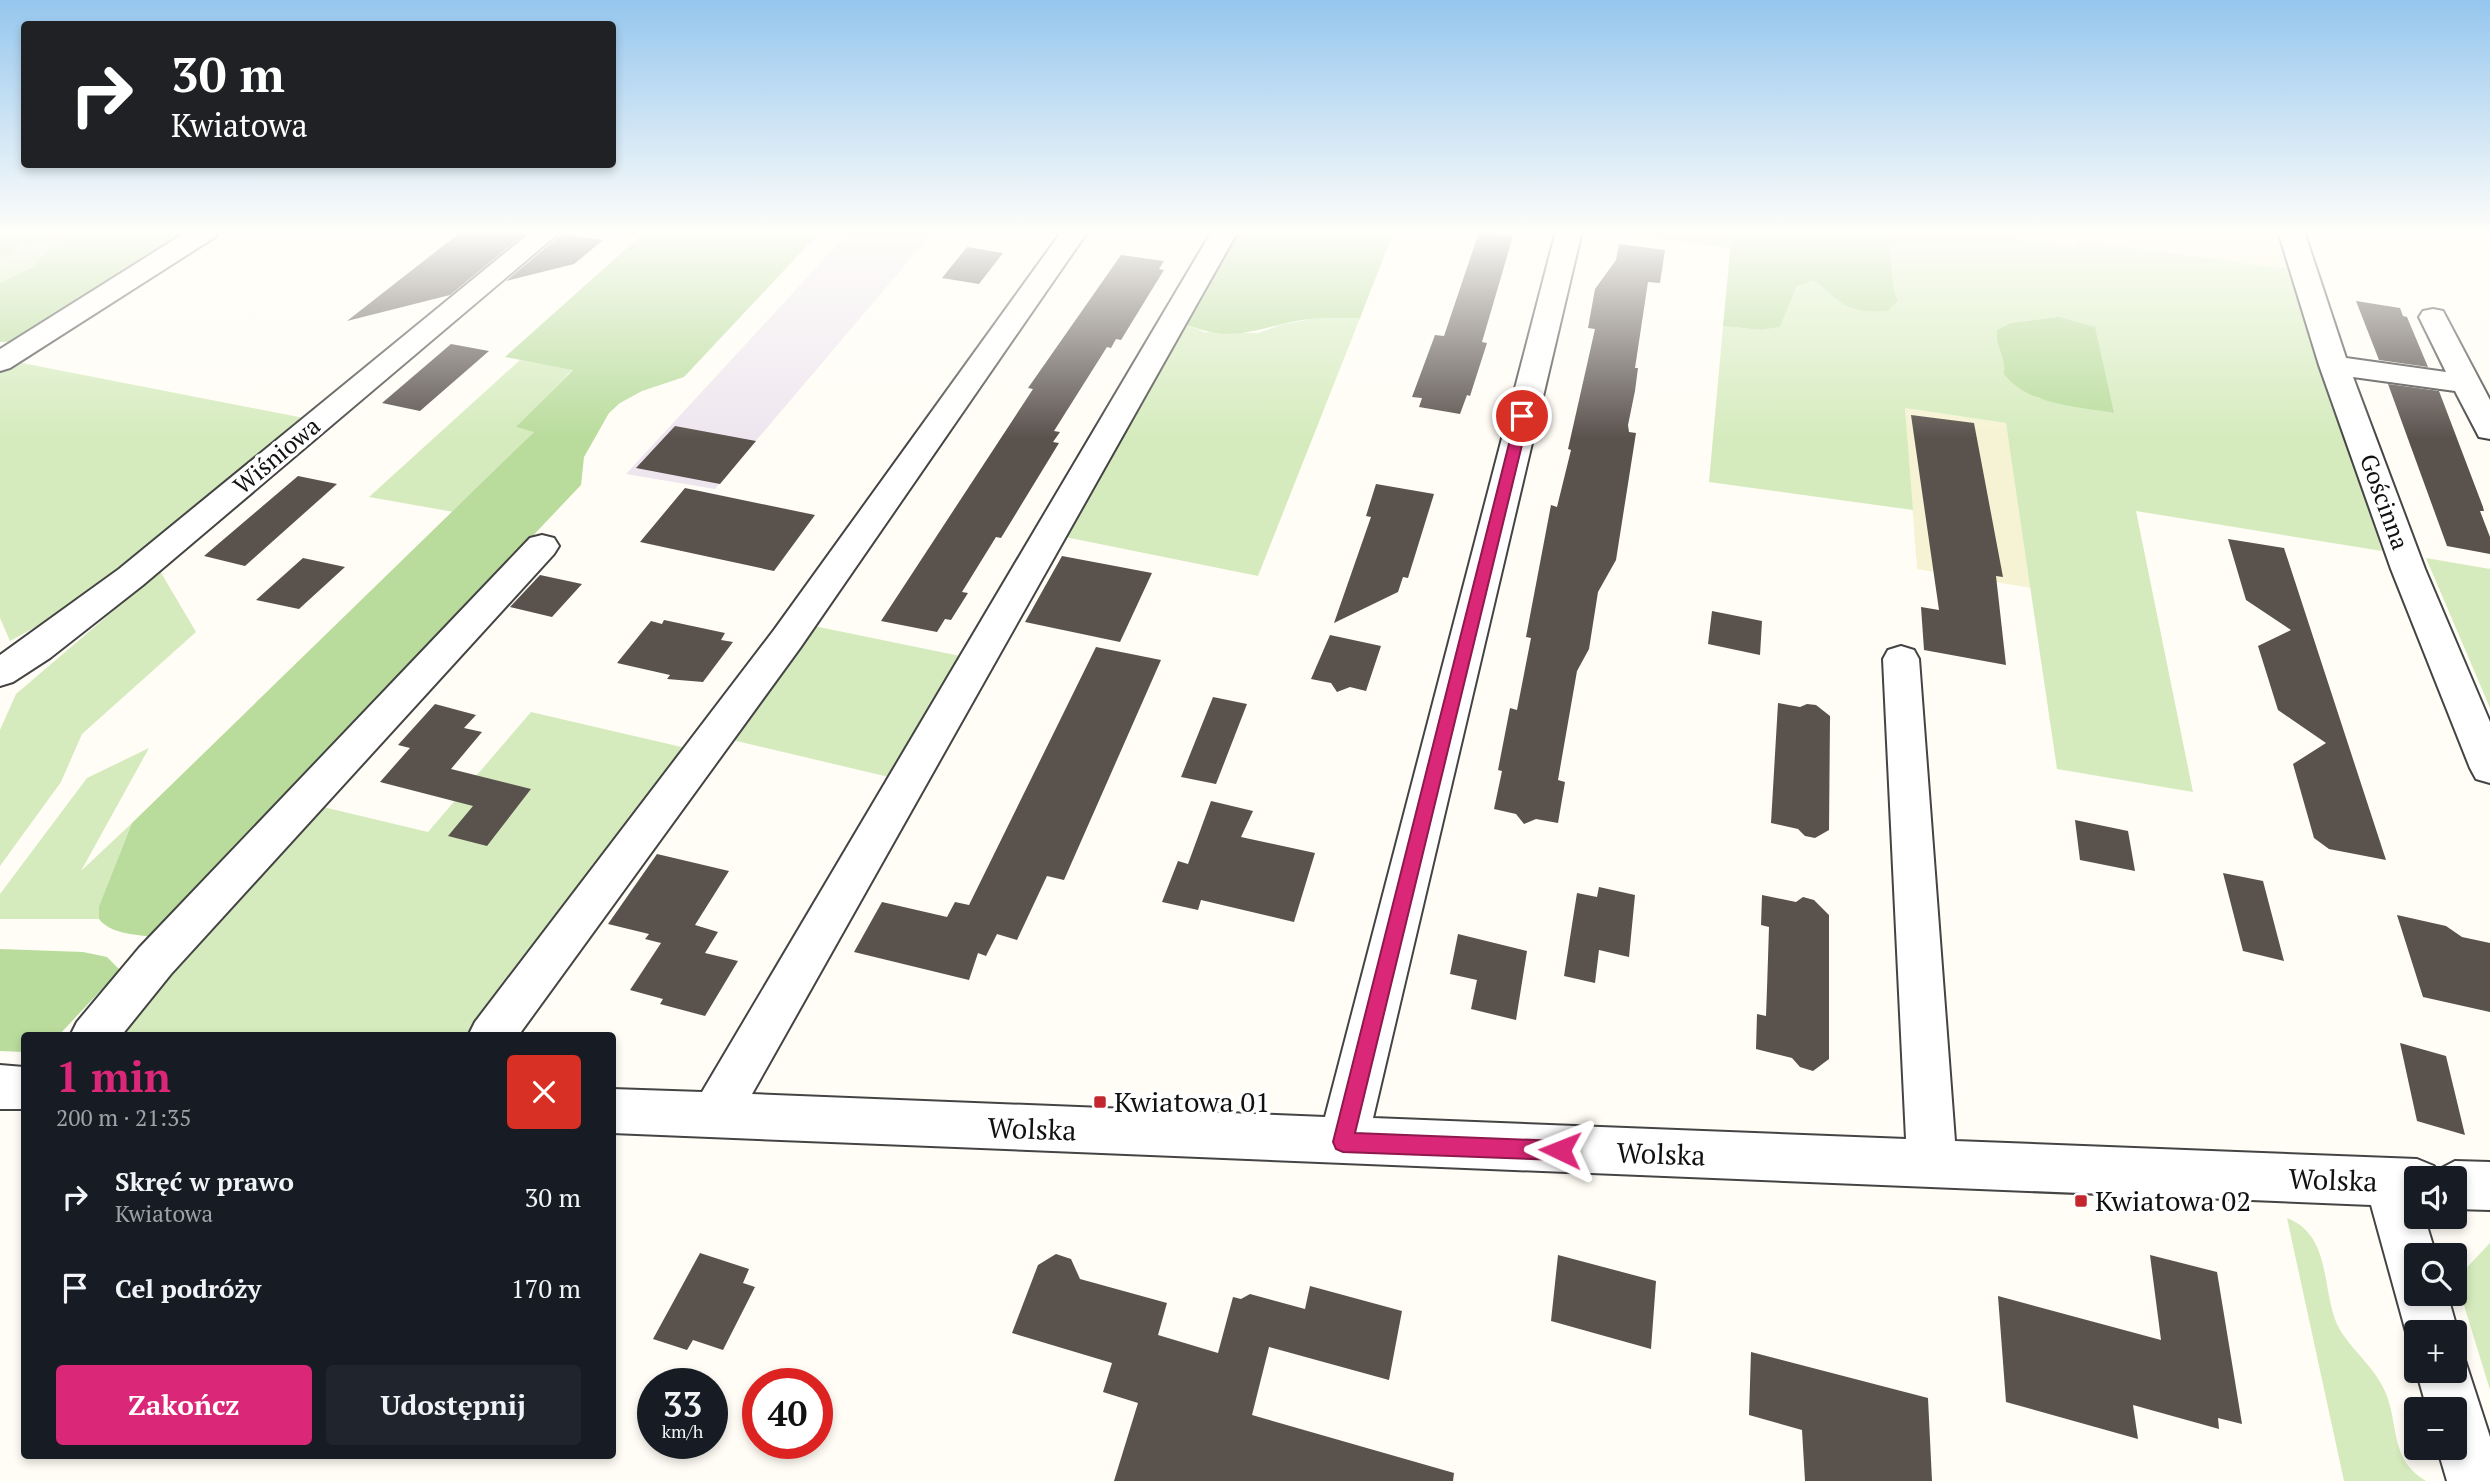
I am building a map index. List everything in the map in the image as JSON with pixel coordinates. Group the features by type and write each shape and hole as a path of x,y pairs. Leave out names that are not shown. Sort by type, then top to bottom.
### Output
{"street":[{"path":"0,362 97,300"},
{"name":"Wiśniowa","path":"0,673 37,649 131,577 465,300"},
{"path":"494,1032 787,639 1026,300"},
{"path":"715,1115 1185,300"},
{"path":"1343,1142 1409,866 1552,300"},
{"name":"Gościnna","path":"2313,300 2408,569 2490,768"},
{"path":"2433,317 2490,430"},
{"path":"2334,365 2468,384"},
{"path":"96,1032 155,961 542,546"},
{"path":"1901,659 1932,1165"},
{"path":"0,1087 21,1087"},
{"name":"Wolska","path":"616,1111 2403,1183"},
{"path":"2403,1183 2412,1243"},
{"path":"2467,1185 2490,1186"},
{"path":"2467,1453 2475,1481"}],"shaded area":[{"path":"786,300 875,300 715,489 626,474"},
{"path":"1905,408 2006,423 2032,588 1917,569"}],"green space":[{"path":"0,300 89,300 24,342 0,342"},
{"path":"569,300 756,300 684,377 642,391 620,403 609,413 584,457 581,485 152,937 123,932 104,924 99,919 99,906 132,823 534,432 516,427 573,370 505,357"},
{"path":"1198,300 1367,300 1360,318 1310,319 1234,334 1203,330 1185,324"},
{"path":"1725,300 1791,300 1780,327 1761,330 1723,326"},
{"path":"1791,300 2299,300 2382,551 2136,511 2193,792 2057,769 2006,423 1905,408 1913,510 1709,482 1723,326 1761,330 1780,327","holes":["2006,359 2114,413 2038,398 2005,374"]},
{"path":"1838,300 1898,300 1888,311 1857,310"},
{"path":"2059,317 2095,327 2114,413 2040,399 2014,385 2004,374 1997,330 2011,323"},
{"path":"1360,318 1258,576 1065,537 1185,324 1204,332 1258,333 1310,319"},
{"path":"520,360 573,369 517,427 535,431 454,512 369,497"},
{"path":"17,362 309,419 128,566 51,618 10,641 0,618 0,373"},
{"path":"2426,558 2490,569 2490,708"},
{"path":"160,571 196,632 82,734 61,782 0,866 0,730 16,694"},
{"path":"809,625 965,657 893,778 728,739"},
{"path":"531,712 690,749 477,1032 111,1032 233,907 319,806 428,832"},
{"path":"149,748 81,871 132,823 99,906 99,919 0,919 0,894 87,778"},
{"path":"0,949 83,952 107,957 120,970 62,1032 21,1032 21,1052 0,1051"},
{"path":"2287,1218 2302,1227 2312,1238 2324,1268 2334,1316 2340,1330 2383,1386 2401,1454 2415,1473 2426,1481 2344,1481"},
{"path":"2490,1243 2490,1390 2464,1306 2467,1306 2467,1267"}],"building":[{"path":"374,300 430,300 347,321"},
{"path":"1089,300 1146,300 1121,340 1116,339 1111,348 1107,347 1054,431 1060,432 1053,442 1059,443 1001,538 996,537 962,592 968,593 951,620 945,619 937,632 881,621 1033,389 1028,388"},
{"path":"1456,300 1494,300 1482,342 1487,343 1470,396 1467,395 1460,414 1419,407 1422,398 1412,397 1435,335 1444,336"},
{"path":"1593,300 1645,300 1635,368 1638,368 1635,391 1628,425 1629,432 1636,433 1616,560 1598,592 1589,649 1577,671 1558,780 1565,782 1558,823 1536,819 1524,824 1516,814 1494,809 1502,771 1498,770 1510,708 1517,710 1531,638 1526,637 1551,505 1557,507 1571,450 1568,449 1595,329 1588,328"},
{"path":"2356,301 2400,308 2403,316 2407,317 2428,367 2379,360"},
{"path":"451,344 489,351 420,411 382,403"},
{"path":"2388,384 2439,391 2483,507 2484,511 2480,511 2490,537 2490,554 2447,546"},
{"path":"1911,415 1974,423 2003,577 1996,576 2006,665 1924,650 1921,607 1939,610"},
{"path":"675,426 756,441 720,484 636,468"},
{"path":"298,476 337,484 245,566 204,556"},
{"path":"1376,484 1434,494 1408,578 1403,577 1398,592 1334,623 1371,517 1366,516"},
{"path":"685,488 815,515 774,571 640,542"},
{"path":"2228,539 2284,548 2386,860 2329,849 2314,838 2293,764 2326,743 2278,710 2258,646 2291,630 2246,600"},
{"path":"1062,556 1152,573 1120,642 1025,622"},
{"path":"303,558 345,567 299,609 256,600"},
{"path":"540,575 582,584 552,617 510,607"},
{"path":"1712,611 1762,621 1760,655 1708,644"},
{"path":"664,620 725,633 721,640 733,642 703,682 667,679 670,675 617,663 651,621 662,624"},
{"path":"1330,635 1381,646 1366,691 1350,687 1337,692 1331,683 1311,679"},
{"path":"1096,647 1161,660 1064,880 1047,876 1017,940 997,934 986,956 978,953 969,980 854,952 882,902 947,917 955,902 969,905"},
{"path":"1213,697 1247,704 1216,784 1181,777"},
{"path":"1778,703 1800,707 1807,704 1816,705 1830,716 1829,830 1815,838 1805,836 1798,829 1771,823"},
{"path":"435,704 476,715 464,728 482,732 451,769 531,789 487,846 448,836 473,806 380,782 410,748 398,745"},
{"path":"1211,801 1253,811 1241,837 1315,853 1294,922 1201,900 1198,910 1162,902 1178,861 1188,864"},
{"path":"2075,820 2128,831 2135,871 2080,860"},
{"path":"657,854 729,871 695,925 718,932 705,953 738,961 705,1016 660,1004 663,999 630,990 661,943 645,939 649,934 608,924"},
{"path":"2223,873 2263,881 2284,961 2243,951"},
{"path":"1599,887 1635,895 1629,957 1599,950 1595,983 1564,976 1577,893 1597,897"},
{"path":"1762,895 1796,902 1803,897 1814,900 1829,915 1829,1059 1813,1071 1800,1067 1792,1058 1756,1049 1757,1014 1766,1016 1769,927 1761,925"},
{"path":"2397,915 2446,926 2462,937 2490,943 2490,1012 2423,997"},
{"path":"1458,934 1527,951 1516,1020 1471,1009 1477,980 1450,974"},
{"path":"2400,1043 2446,1056 2465,1135 2417,1121"},
{"path":"700,1253 749,1269 743,1283 755,1287 723,1350 693,1340 687,1350 653,1339"},
{"path":"1056,1254 1071,1259 1080,1279 1167,1303 1158,1335 1218,1353 1233,1297 1241,1299 1250,1294 1305,1309 1310,1286 1402,1311 1389,1380 1269,1347 1252,1415 1454,1473 1453,1481 1114,1481 1138,1403 1103,1392 1112,1363 1012,1333 1038,1265"},
{"path":"1558,1255 1656,1281 1651,1349 1551,1321"},
{"path":"2150,1255 2217,1272 2242,1424 2218,1418 2219,1429 2133,1405 2138,1439 2006,1402 1998,1296 2161,1340"},
{"path":"1751,1352 1928,1398 1932,1481 1805,1481 1802,1430 1749,1415"}],"place":[{"name":"Kwiatowa 01","path":"1100,1102"},
{"name":"Kwiatowa 02","path":"2081,1201"}],"route":[{"path":"1522,416 1343,1142 1560,1150"}]}
